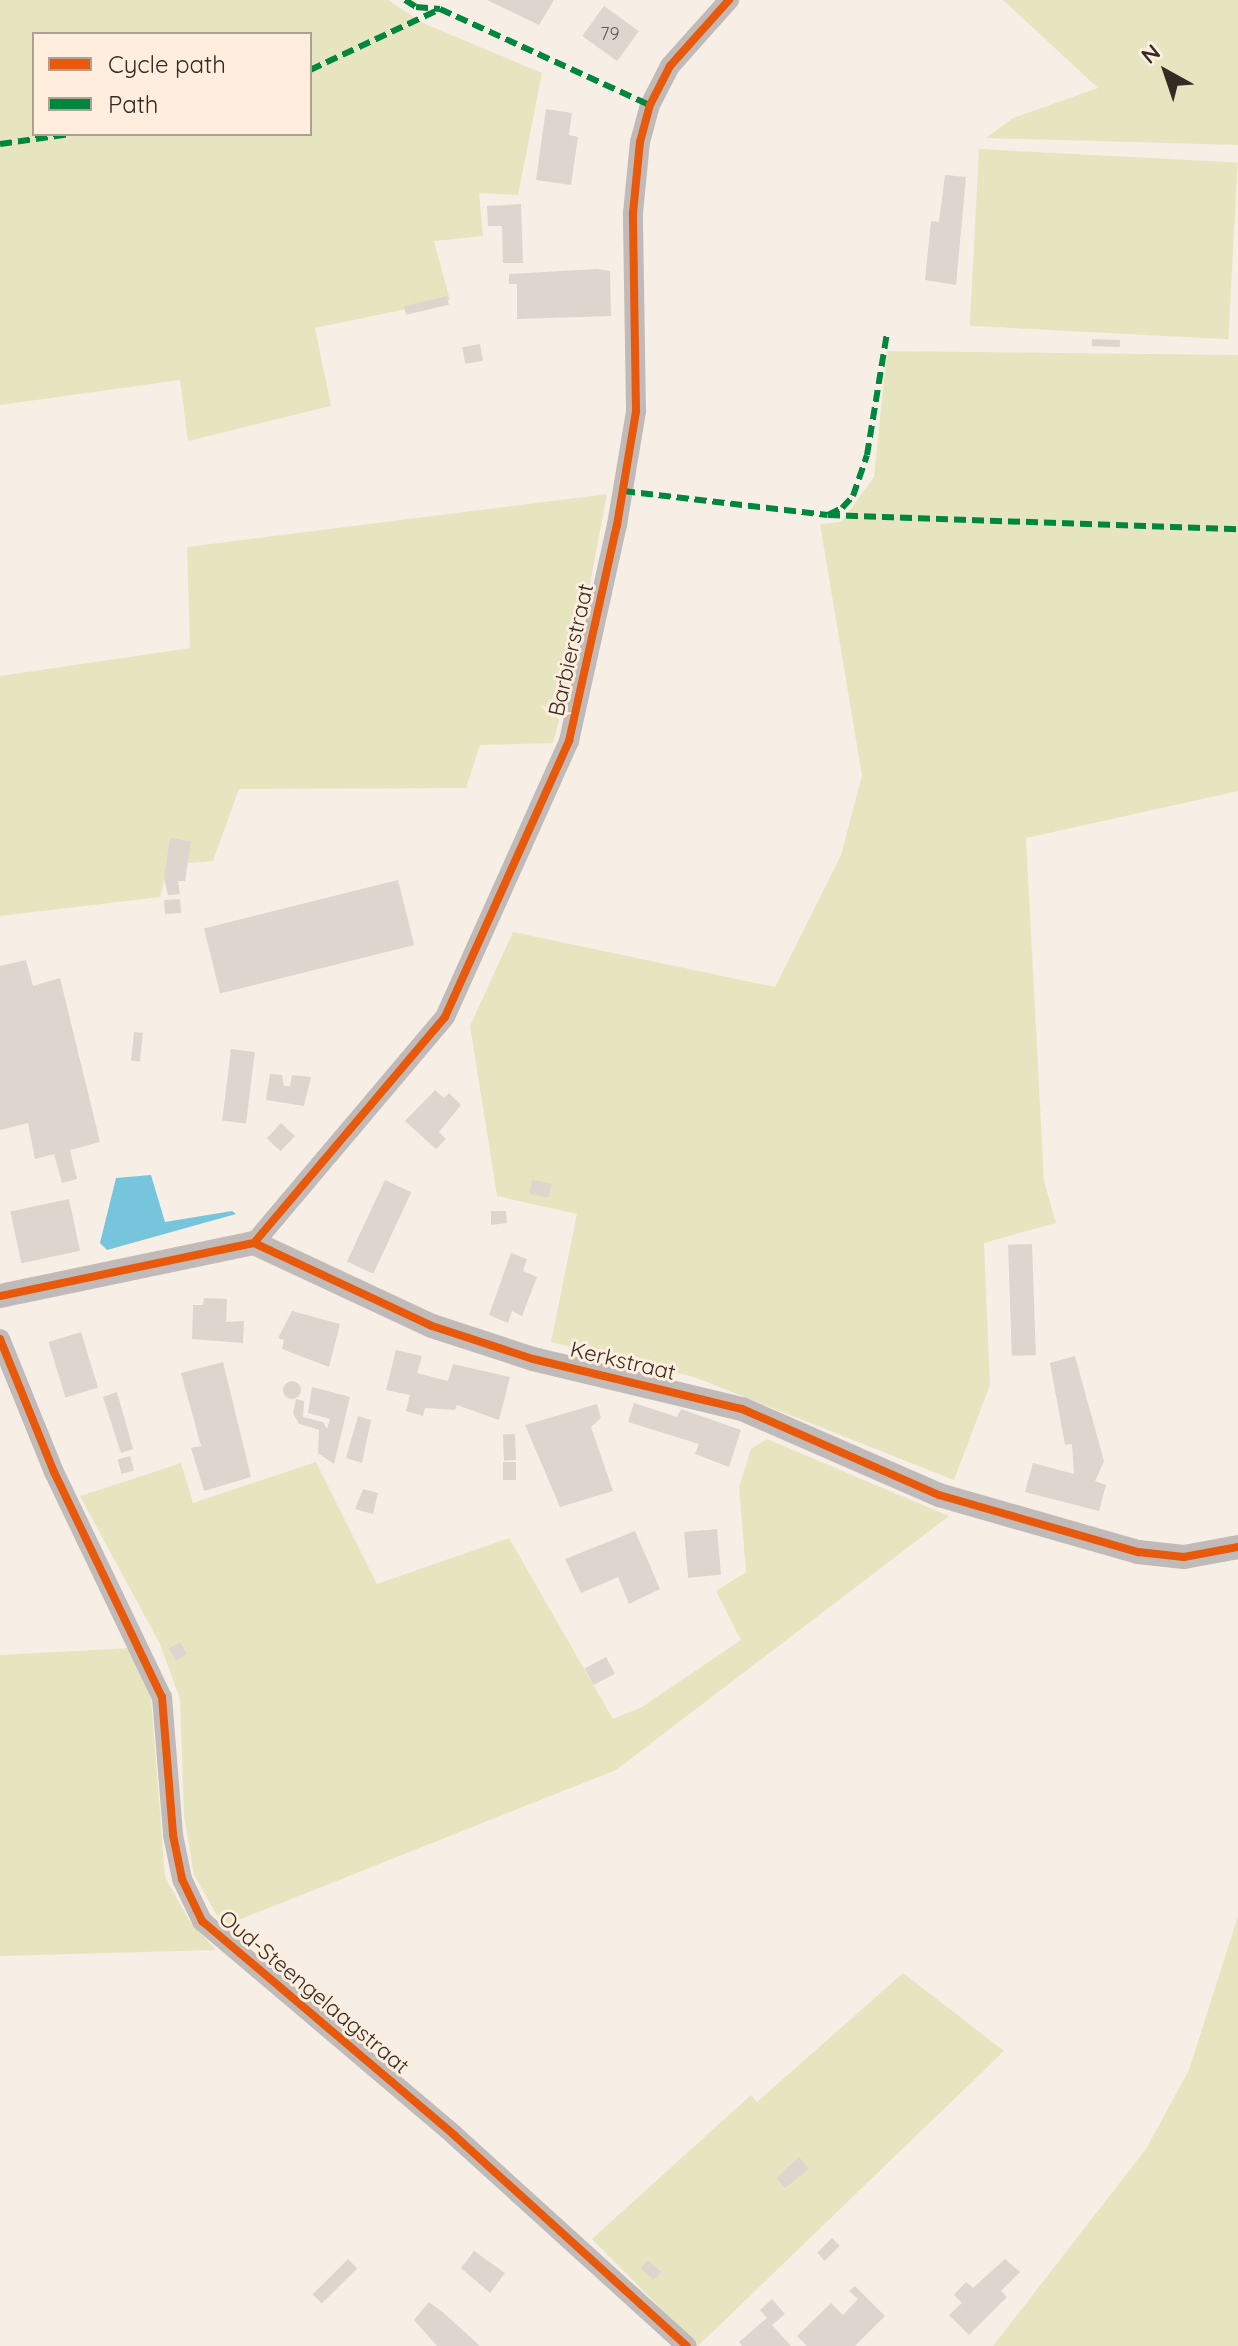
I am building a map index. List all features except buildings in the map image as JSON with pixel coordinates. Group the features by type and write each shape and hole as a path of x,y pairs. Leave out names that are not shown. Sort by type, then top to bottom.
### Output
{"street":[{"name":"Barbierstraat","path":"254,1243 445,1017 569,741 617,525 636,411 633,213 640,142 650,105 670,66 729,0"},
{"path":"0,1296 254,1243"},
{"name":"Kerkstraat","path":"254,1243 432,1326 533,1359 742,1409 939,1495 1138,1552 1184,1557 1238,1547"},
{"name":"Oud-Steengelaagstraat","path":"0,1339 54,1472 162,1697 173,1835 182,1879 202,1921 454,2135 687,2346"}],"shaded area":[{"path":"0,0 388,0 425,24 542,73 518,195 479,193 483,236 434,241 450,300 315,328 331,406 188,441 180,380 0,405"},
{"path":"1003,0 1238,0 1238,145 986,138 1013,118 1098,88"},
{"path":"979,149 1238,163 1228,339 970,326"},
{"path":"887,351 1238,355 1238,791 1026,838 1044,1181 1056,1223 984,1243 990,1385 954,1480 694,1377 551,1342 577,1214 497,1196 470,1026 513,932 775,987 841,855 862,776 820,524 841,522 874,477"},
{"path":"607,494 575,663 553,743 480,745 466,788 239,789 213,861 168,865 160,897 0,916 0,676 190,648 187,547"},
{"path":"767,1439 949,1516 616,1770 223,1926 194,1875 184,1816 180,1699 160,1644 80,1496 181,1463 193,1503 316,1462 377,1584 509,1538 613,1719 642,1707 741,1640 716,1591 746,1572 739,1487 751,1449"},
{"path":"131,1648 151,1698 165,1877 189,1920 216,1950 0,1956 0,1655"},
{"path":"1238,1916 1238,2346 993,2346 1146,2149 1189,2070"},
{"path":"903,1973 1004,2051 698,2346 592,2239 751,2095 757,2102"}],"water":[{"path":"151,1175 165,1222 232,1211 236,1214 107,1250 100,1243 116,1178"}],"marked path":[{"path":"405,0 416,7 440,9 650,105"},
{"path":"312,69 436,11"},
{"path":"0,144 56,136"},
{"path":"623,491 828,515 842,508 853,496 867,455 887,333"},
{"path":"828,515 1238,529"}],"cycle path":[{"path":"254,1243 445,1017 569,741 617,525 636,411 633,213 640,142 650,105 670,66 729,0"},
{"path":"0,1296 254,1243 432,1326 533,1359 742,1409 939,1495 1138,1552 1184,1557 1238,1547"},
{"path":"0,1339 54,1472 162,1697 173,1835 182,1879 202,1921 454,2135 687,2346"}]}
